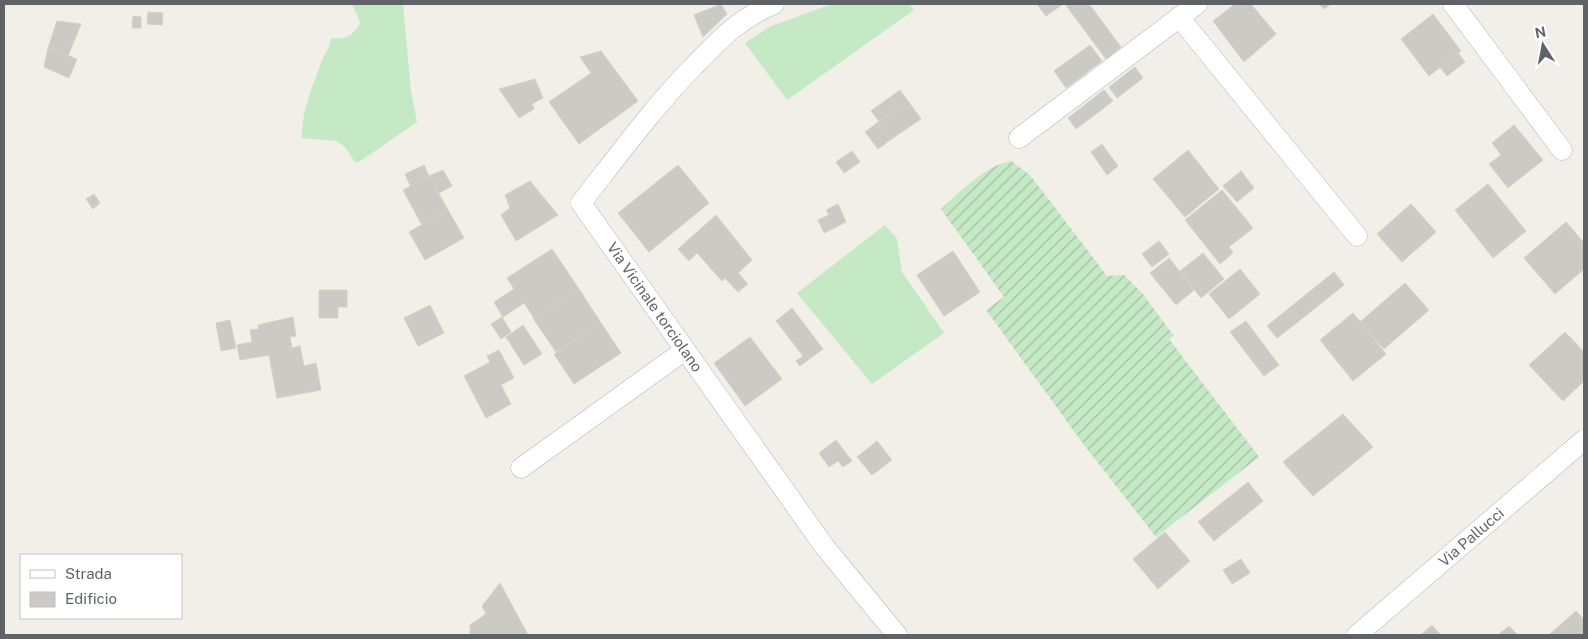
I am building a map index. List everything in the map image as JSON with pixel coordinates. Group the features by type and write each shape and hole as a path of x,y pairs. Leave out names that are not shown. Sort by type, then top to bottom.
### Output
{"street":[{"name":"Via Vicinale torciolano","path":"774,4 739,11 729,30 659,102 581,204 824,546 897,635"},
{"path":"1019,138 1197,4"},
{"path":"1453,4 1562,150"},
{"path":"1179,17 1357,236"},
{"path":"521,468 685,350"},
{"name":"Via Pallucci","path":"1357,635 1584,440"}],"green space":[{"path":"352,4 403,4 411,91 417,122 359,162 355,162 344,146 336,141 302,138 302,127 308,99 331,38 349,36 358,27 360,22"},
{"path":"832,4 909,4 914,10 787,100 745,43 771,26"},
{"path":"1011,161 1030,175 1107,276 1124,275 1142,293 1174,336 1169,339 1259,457 1156,537 1084,445 986,310 1004,297 941,209 982,174 991,168"},
{"path":"885,225 897,239 902,272 944,333 872,384 797,293"}],"building":[{"path":"721,4 727,14 703,37 694,15"},
{"path":"1037,4 1063,4 1046,16"},
{"path":"1065,4 1089,4 1121,47 1106,59"},
{"path":"1235,4 1251,4 1276,34 1244,62 1213,21"},
{"path":"1319,4 1331,4 1324,9"},
{"path":"148,12 163,13 162,25 147,24"},
{"path":"1433,14 1461,51 1429,76 1401,39"},
{"path":"133,16 141,17 141,28 132,28"},
{"path":"57,21 81,24 68,56 48,48"},
{"path":"1090,45 1102,61 1066,88 1054,71"},
{"path":"48,48 77,59 69,78 44,67"},
{"path":"601,51 638,101 579,144 549,102 591,73 580,57"},
{"path":"1458,53 1465,62 1447,76 1440,67"},
{"path":"1135,67 1143,78 1117,98 1109,87"},
{"path":"535,79 543,98 532,104 534,109 519,118 499,89"},
{"path":"900,90 908,101 879,121 871,111"},
{"path":"1104,90 1113,101 1076,129 1068,118"},
{"path":"908,101 921,119 890,140 877,123"},
{"path":"877,123 890,140 878,149 865,132"},
{"path":"1514,125 1543,160 1508,188 1489,164 1501,155 1492,143"},
{"path":"1102,144 1118,166 1107,175 1091,152"},
{"path":"1188,150 1219,189 1185,217 1153,179"},
{"path":"852,151 860,162 844,173 836,162"},
{"path":"424,165 429,176 411,187 405,174"},
{"path":"678,165 709,203 649,252 618,213"},
{"path":"443,170 452,186 439,193 429,176"},
{"path":"1241,171 1254,188 1237,202 1223,186"},
{"path":"429,176 448,210 422,225 403,190"},
{"path":"530,181 558,215 516,241 501,215 510,208 505,195"},
{"path":"1488,184 1526,231 1493,258 1455,210"},
{"path":"1222,190 1253,228 1229,247 1233,253 1220,264 1185,220"},
{"path":"94,194 100,203 93,209 86,199"},
{"path":"838,204 846,222 824,233 818,220 829,215 826,210"},
{"path":"1411,204 1436,232 1402,262 1377,234"},
{"path":"448,210 464,238 425,260 409,232"},
{"path":"716,215 752,260 738,273 748,284 738,292 725,278 722,281 697,253 689,261 678,249"},
{"path":"1566,222 1584,243 1584,269 1555,294 1524,258"},
{"path":"1159,241 1169,254 1152,267 1142,254"},
{"path":"552,249 579,289 534,318 524,303 503,317 494,302 514,289 507,278"},
{"path":"953,251 980,292 944,316 917,275"},
{"path":"1203,253 1224,279 1201,298 1180,271"},
{"path":"1169,258 1194,290 1176,305 1150,273"},
{"path":"1240,269 1260,294 1229,319 1209,294"},
{"path":"1334,272 1344,285 1319,305 1309,292"},
{"path":"1405,283 1429,310 1384,349 1360,322"},
{"path":"579,289 601,323 556,352 533,318"},
{"path":"319,290 347,290 347,307 338,307 338,318 319,318"},
{"path":"1309,292 1319,305 1299,321 1288,309"},
{"path":"430,305 444,333 418,346 404,318"},
{"path":"792,308 823,349 800,366 796,361 803,356 776,321"},
{"path":"1288,309 1299,321 1277,338 1267,326"},
{"path":"1353,313 1386,354 1353,381 1320,340"},
{"path":"293,317 296,336 290,337 292,348 300,346 304,366 316,363 321,390 277,398 269,355 240,360 237,345 252,342 250,330 259,329 258,325"},
{"path":"502,317 511,332 501,339 491,324"},
{"path":"230,320 236,348 221,351 216,323"},
{"path":"1246,321 1279,365 1264,376 1230,332"},
{"path":"601,323 621,353 574,384 554,354"},
{"path":"523,325 542,354 524,365 506,337"},
{"path":"1565,332 1584,352 1584,381 1563,401 1529,365"},
{"path":"750,337 782,379 745,406 714,363"},
{"path":"499,350 514,378 501,385 511,404 486,418 464,376 490,362 487,356"},
{"path":"1343,414 1373,447 1313,496 1283,462"},
{"path":"836,440 852,461 843,467 838,461 829,467 819,453"},
{"path":"877,441 892,460 872,475 857,457"},
{"path":"1248,482 1263,501 1214,541 1198,522"},
{"path":"1165,532 1190,561 1158,589 1133,559"},
{"path":"1241,559 1250,573 1232,584 1223,570"},
{"path":"500,583 528,635 470,635 470,625 486,614 482,606"},
{"path":"1576,611 1584,620 1584,635 1549,635"},
{"path":"1432,625 1441,635 1421,635"},
{"path":"1509,626 1518,635 1498,635"}]}
